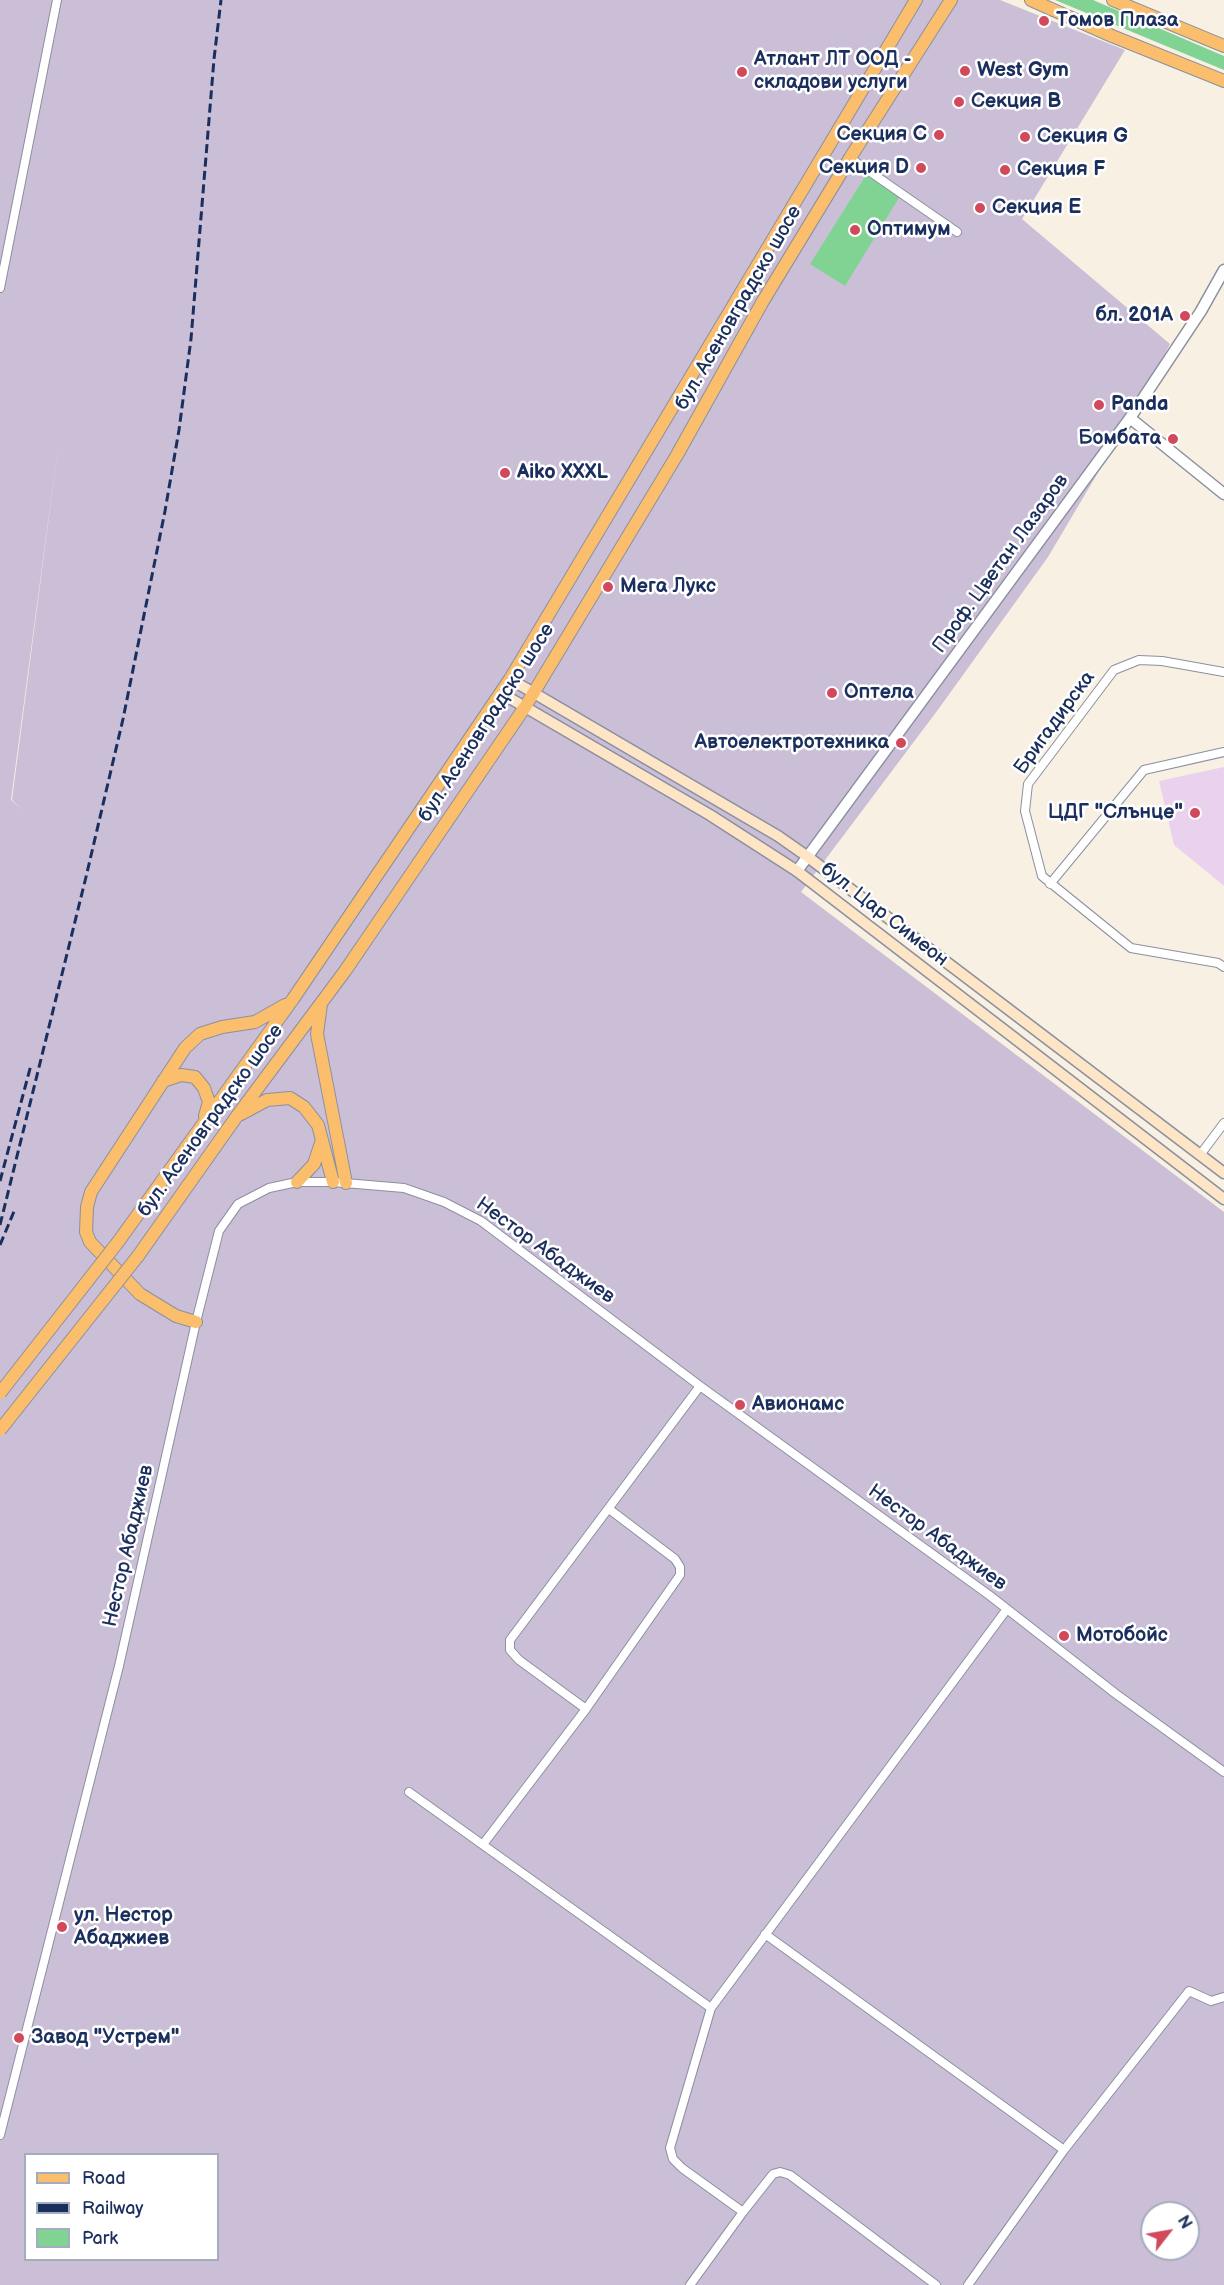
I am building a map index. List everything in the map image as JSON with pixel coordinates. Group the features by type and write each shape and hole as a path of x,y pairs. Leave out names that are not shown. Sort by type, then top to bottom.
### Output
{"main road":[{"name":"бул. Асеновградско шосе","path":"0,1393 118,1242 293,999 501,693 690,376 820,164 916,0"},
{"name":"бул. Асеновградско шосе","path":"0,1430 138,1256 237,1116 321,1003 525,707 671,465 763,301 850,158 951,0"},
{"path":"1031,0 1112,36 1224,81"},
{"path":"1113,0 1224,46"},
{"name":"бул. Цар Симеон","path":"510,679 778,836 1224,1173"},
{"name":"бул. Цар Симеон","path":"501,693 710,815 797,871 1224,1199"},
{"path":"196,1322 176,1316 140,1294 90,1242 86,1232 86,1213 92,1192 185,1048 201,1034 222,1027 255,1022 293,999"},
{"path":"321,1003 317,1034 346,1183"},
{"path":"163,1081 181,1075 195,1077 204,1088 209,1102 203,1124"},
{"path":"237,1116 267,1100 290,1098 304,1107 318,1125 333,1182"},
{"path":"297,1182 314,1164 322,1139"}],"street":[{"path":"0,288 57,0"},
{"path":"850,158 957,232"},
{"name":"Проф. Цветан Лазаров","path":"797,871 1130,418 1201,311 1224,270"},
{"path":"1130,418 1224,494"},
{"name":"Бригадирска","path":"1224,672 1162,661 1139,660 1114,670 1028,784 1025,811 1042,876 1131,948 1218,963 1224,967"},
{"path":"1050,884 1144,770 1224,752"},
{"path":"1200,1155 1224,1123"},
{"name":"Нестор Абаджиев","path":"0,2135 119,1666 196,1322 219,1231 238,1204 269,1188 297,1182 333,1182 404,1188 444,1202 481,1221 700,1386 1007,1609 1116,1694 1224,1772"},
{"path":"586,1709 519,1660 510,1650 510,1640 700,1386"},
{"path":"484,1844 586,1709 680,1575 680,1567 675,1559 609,1509"},
{"path":"743,2212 682,2168 673,2159 669,2148 711,2008 1007,1609"},
{"path":"409,1792 711,2008"},
{"path":"765,1934 1064,2150"},
{"path":"968,2285 1064,2150 1189,1991 1211,2001 1224,1997"},
{"path":"690,2285 773,2174 780,2172 790,2175 936,2285"}],"shaded area":[{"path":"0,0 1000,0 1125,50 1022,219 1170,344 1144,395 1048,557 937,711 801,892 1224,1212 1224,2285 0,2285","holes":["59,439 12,800 24,811 11,800"]},
{"name":"ЦДГ \"Слънце\"","path":"1224,767 1223,885 1174,845 1159,781"}],"green space":[{"path":"1055,0 1093,0 1224,56 1224,70"},
{"name":"Оптимум","path":"866,175 900,196 845,286 810,264"}],"railway":[{"path":"0,1225 123,719 165,511 191,339 221,0"},
{"path":"0,1181 31,1065"},
{"path":"0,1245 15,1209"}],"place":[{"name":"Томов Плаза","path":"1044,21"},
{"name":"West Gym","path":"965,71"},
{"name":"Атлант ЛТ ООД - складови услуги","path":"742,72"},
{"name":"Секция B","path":"959,102"},
{"name":"Секция C","path":"939,135"},
{"name":"Секция G","path":"1025,137"},
{"name":"Секция D","path":"921,168"},
{"name":"Секция F","path":"1005,170"},
{"name":"Секция E","path":"980,208"},
{"name":"Оптимум","path":"855,230"},
{"name":"бл. 201А","path":"1185,316"},
{"name":"Panda","path":"1099,405"},
{"name":"Бомбата","path":"1173,439"},
{"name":"Aiko XXXL","path":"505,473"},
{"name":"Мега Лукс","path":"608,587"},
{"name":"Оптела","path":"832,693"},
{"name":"Автоелектротехника","path":"901,743"},
{"name":"ЦДГ \"Слънце\"","path":"1195,813"},
{"name":"Авионамс","path":"740,1405"},
{"name":"Мотобойс","path":"1064,1636"},
{"name":"ул. Нестор Абаджиев","path":"62,1927"},
{"name":"Завод \"Устрем\"","path":"19,2038"}]}
